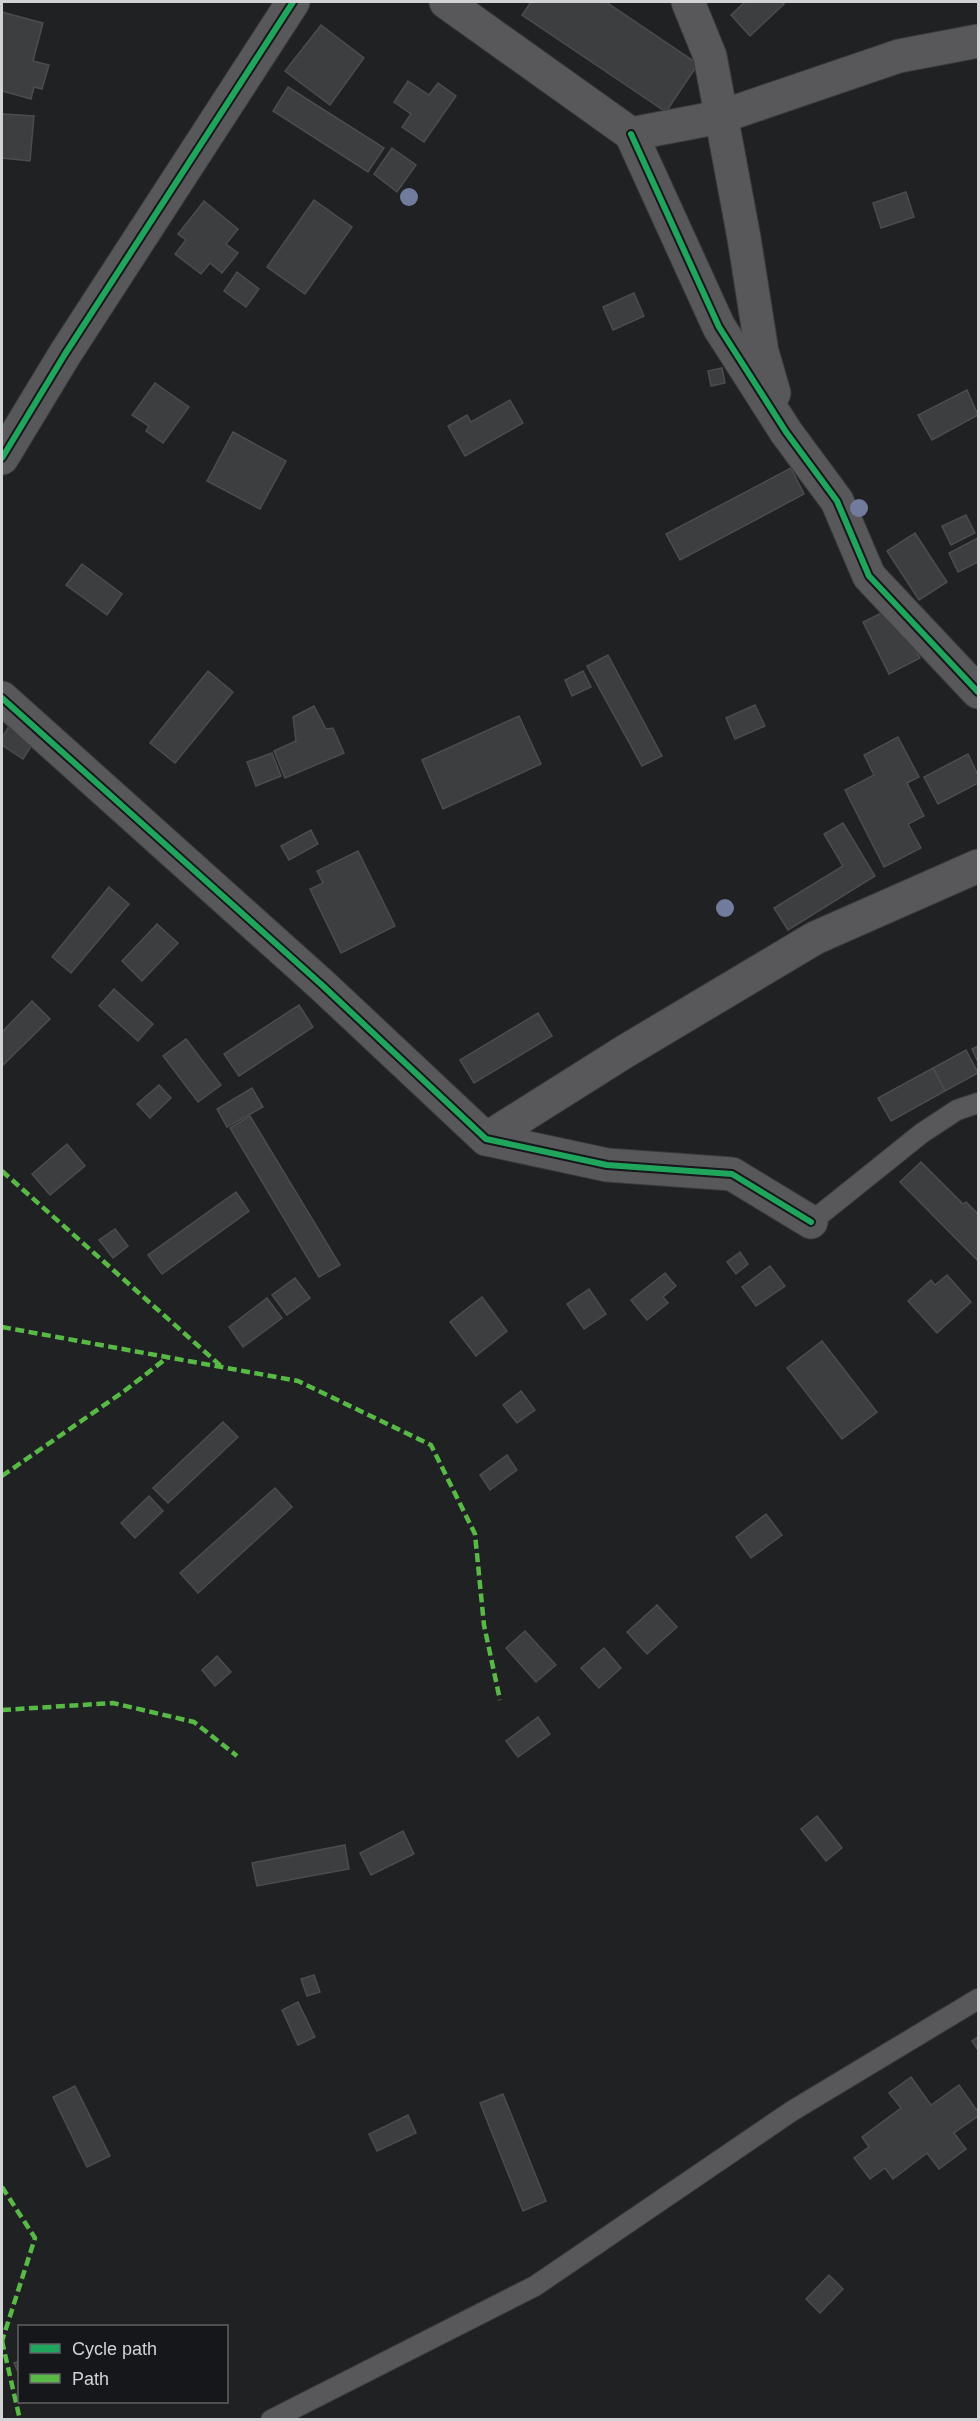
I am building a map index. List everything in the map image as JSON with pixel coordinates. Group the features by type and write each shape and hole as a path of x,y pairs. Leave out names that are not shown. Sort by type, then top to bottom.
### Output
{"street":[{"path":"2,458 65,354 293,2"},
{"path":"446,2 631,134 719,327 786,432 837,501 869,576 978,692"},
{"path":"688,2 710,56 744,238 762,352 786,432"},
{"path":"631,134 720,117 899,56 978,41"},
{"path":"2,698 323,986 486,1139 607,1165 732,1174 811,1222"},
{"path":"486,1139 624,1052 815,938 978,866"}],"lane":[{"path":"811,1222 922,1133 957,1110 978,1103"},
{"path":"271,2420 535,2286 792,2111 978,1999"}],"building":[{"path":"531,2 606,2 698,64 666,112 522,15"},
{"path":"745,2 782,2 784,4 750,36 731,15"},
{"path":"2,12 43,23 33,61 49,65 42,89 34,87 31,99 2,91"},
{"path":"321,25 364,58 330,105 285,71"},
{"path":"408,81 429,95 438,83 456,96 424,142 402,127 411,114 394,102"},
{"path":"288,87 384,148 368,172 273,111"},
{"path":"2,114 34,116 30,161 2,158"},
{"path":"392,148 416,165 397,192 374,174"},
{"path":"906,192 914,217 881,228 873,203"},
{"path":"314,200 352,227 305,294 267,267"},
{"path":"204,201 238,229 226,244 238,253 222,273 210,263 201,274 175,254 186,240 178,234"},
{"path":"237,272 259,289 246,307 224,291"},
{"path":"634,293 644,316 613,330 603,307"},
{"path":"722,368 725,383 711,386 708,371"},
{"path":"155,383 189,407 163,443 146,431 149,426 132,415"},
{"path":"967,390 978,415 932,440 918,415"},
{"path":"510,400 523,423 465,456 448,426 467,415 471,422"},
{"path":"233,432 286,461 260,509 207,481"},
{"path":"791,468 804,494 680,560 666,534"},
{"path":"966,515 975,533 951,545 942,526"},
{"path":"915,533 947,582 919,600 887,551"},
{"path":"978,538 978,562 958,572 949,553"},
{"path":"82,564 122,594 107,615 66,585"},
{"path":"894,607 920,658 889,674 863,622"},
{"path":"608,655 662,756 642,766 587,666"},
{"path":"208,671 233,692 175,763 150,743"},
{"path":"583,671 591,687 572,696 565,680"},
{"path":"755,705 765,726 735,739 726,718"},
{"path":"314,706 326,729 333,728 344,753 285,778 274,751 296,741 293,717"},
{"path":"519,716 541,764 443,809 422,760"},
{"path":"12,721 37,737 23,759 2,745 2,738"},
{"path":"898,737 919,777 907,783 924,816 908,824 921,848 884,867 845,790 874,775 864,755"},
{"path":"272,753 281,776 256,786 247,762"},
{"path":"968,754 978,775 978,783 938,804 924,777"},
{"path":"843,823 875,876 788,930 774,908 843,866 824,834"},
{"path":"311,830 318,844 289,860 281,846"},
{"path":"358,851 395,926 341,953 310,889 323,883 317,871"},
{"path":"109,887 129,904 71,973 52,957"},
{"path":"157,924 178,943 142,981 122,961"},
{"path":"114,989 153,1024 138,1041 99,1006"},
{"path":"32,1001 50,1019 2,1066 2,1032"},
{"path":"299,1005 313,1027 239,1076 224,1054"},
{"path":"538,1013 552,1036 474,1083 460,1060"},
{"path":"186,1039 221,1085 198,1102 163,1056"},
{"path":"978,1046 978,1062 972,1049"},
{"path":"966,1050 978,1073 945,1091 933,1068"},
{"path":"933,1068 945,1091 891,1121 878,1098"},
{"path":"159,1085 171,1098 150,1118 137,1104"},
{"path":"252,1088 263,1107 227,1127 217,1109"},
{"path":"250,1116 340,1265 319,1277 230,1128"},
{"path":"67,1144 85,1166 50,1195 32,1174"},
{"path":"921,1162 963,1204 966,1202 978,1214 978,1261 900,1182"},
{"path":"236,1192 249,1211 162,1274 148,1255"},
{"path":"115,1229 128,1246 113,1258 99,1240"},
{"path":"740,1252 748,1264 736,1274 727,1262"},
{"path":"770,1266 785,1286 756,1306 742,1287"},
{"path":"665,1273 676,1286 663,1297 668,1303 647,1320 631,1300"},
{"path":"947,1275 971,1302 937,1333 908,1301 931,1280 935,1285"},
{"path":"295,1278 310,1298 287,1315 272,1295"},
{"path":"589,1289 606,1314 584,1329 567,1304"},
{"path":"482,1297 507,1331 476,1356 450,1322"},
{"path":"267,1298 282,1318 243,1347 229,1327"},
{"path":"822,1341 877,1412 842,1439 787,1368"},
{"path":"521,1391 535,1410 517,1423 503,1405"},
{"path":"223,1422 238,1437 168,1503 153,1488"},
{"path":"507,1455 517,1470 490,1490 480,1475"},
{"path":"275,1488 292,1507 198,1593 180,1573"},
{"path":"149,1496 163,1511 135,1538 121,1523"},
{"path":"766,1514 782,1535 751,1558 736,1537"},
{"path":"657,1605 677,1627 647,1654 627,1632"},
{"path":"525,1631 556,1665 536,1682 506,1648"},
{"path":"604,1648 621,1668 599,1688 581,1668"},
{"path":"217,1656 231,1672 215,1686 202,1670"},
{"path":"538,1717 550,1734 518,1757 506,1741"},
{"path":"817,1816 842,1848 826,1861 801,1829"},
{"path":"403,1831 414,1854 371,1875 360,1853"},
{"path":"345,1845 349,1869 257,1886 252,1863"},
{"path":"314,1975 320,1992 307,1996 301,1979"},
{"path":"298,2002 315,2037 298,2045 282,2010"},
{"path":"978,2037 978,2050 972,2041"},
{"path":"911,2077 931,2105 959,2085 978,2112 978,2116 954,2133 966,2149 939,2169 927,2153 893,2179 885,2168 870,2179 854,2158 869,2147 862,2137 901,2108 889,2093"},
{"path":"75,2086 110,2156 87,2167 53,2097"},
{"path":"503,2094 546,2201 523,2211 480,2103"},
{"path":"408,2115 416,2133 377,2151 369,2134"},
{"path":"829,2275 843,2289 820,2313 806,2299"}],"marked path":[{"path":"2,1171 222,1367"},
{"path":"2,1327 298,1381 431,1445 475,1534 484,1625 500,1700"},
{"path":"2,1476 123,1392 168,1357"},
{"path":"2,1710 113,1703 194,1722 237,1756"},
{"path":"2,2187 35,2238 2,2341"},
{"path":"2,2341 20,2420"}],"cycle path":[{"path":"2,458 65,354 293,2"},
{"path":"631,134 719,327 786,432 837,501 869,576 978,692"},
{"path":"2,698 323,986 486,1139 607,1165 732,1174 811,1222"}]}
